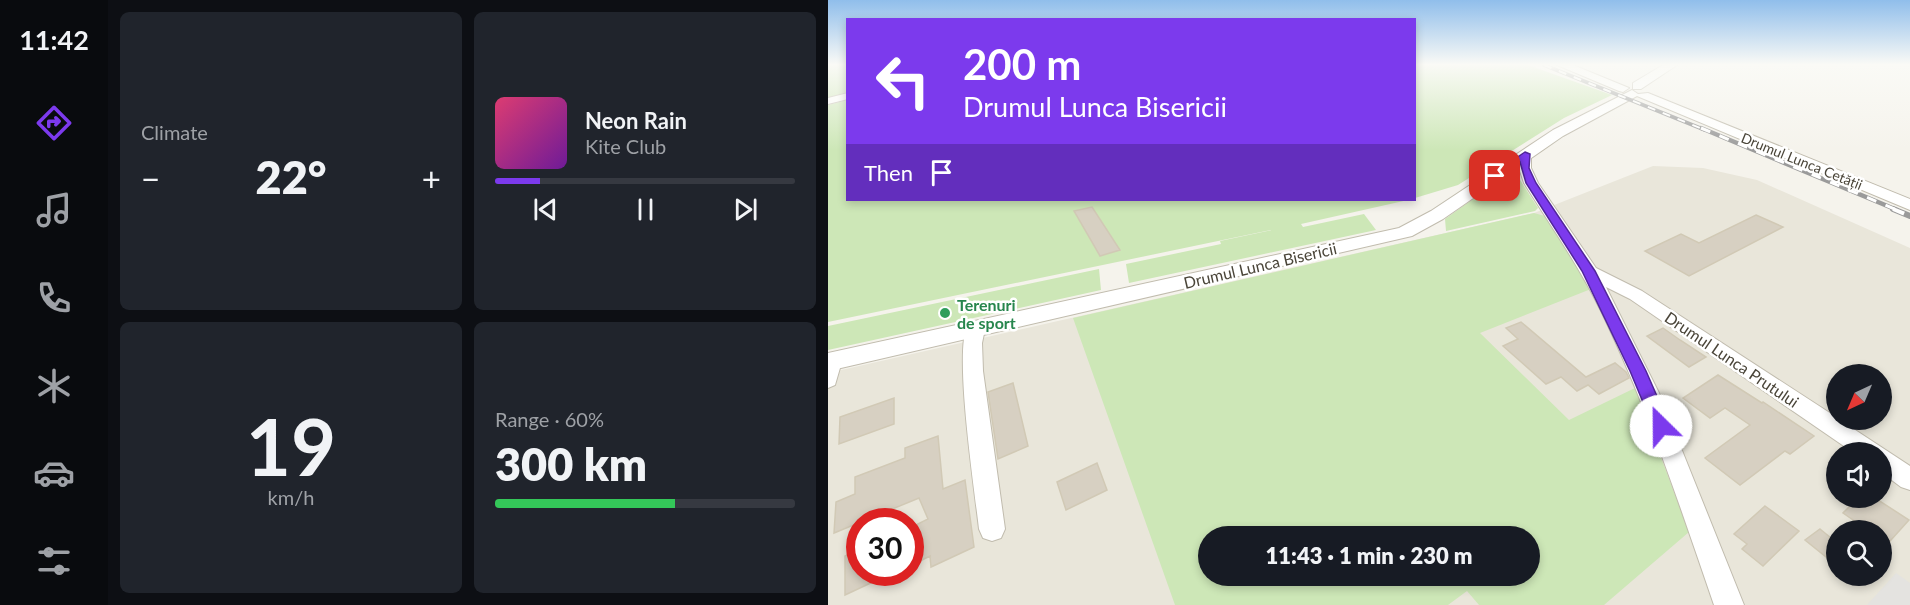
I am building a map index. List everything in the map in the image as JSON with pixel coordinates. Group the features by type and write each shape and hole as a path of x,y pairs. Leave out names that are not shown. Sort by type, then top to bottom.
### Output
{"street":[{"name":"Drumul Lunca Bisericii","path":"829,368 975,328 1405,232 1437,215 1558,133 1632,93"},
{"name":"Drumul Lunca Cetății","path":"1648,93 1694,116 1910,205"},
{"path":"828,102 846,97"},
{"path":"1525,154 1525,168 1531,183 1588,271 1638,371 1676,462 1729,605"},
{"name":"Drumul Lunca Prutului","path":"1588,271 1636,295 1856,442"},
{"path":"975,328 972,343 973,371 992,529"},
{"path":"1892,467 1910,479"}],"shaded area":[{"path":"1653,166 1703,168 1757,180 1910,248 1910,605 828,605 828,373 1534,213"},
{"path":"1896,573 1910,583 1910,605 1867,605 1884,586 1892,586 1892,577"}],"green space":[{"path":"828,93 846,93 846,94 828,99"},
{"path":"1416,93 1612,95 1564,118 1458,185 1416,198"},
{"path":"846,100 846,201 1404,201 1301,224 1303,227 1364,214 1376,230 1129,283 1126,264 1221,244 1220,241 1281,228 828,322 828,105"},
{"path":"1512,173 1517,175 1538,208 1535,211 1446,231 1445,219"},
{"path":"1534,213 1545,216 1591,289 1480,333 1569,420 1635,388 1689,532 1604,605 1479,605 1467,591 1448,605 1175,605 1073,318"},
{"name":"Terenuri de sport","path":"1099,269 1101,290 828,350 828,326"}],"building":[{"path":"1092,207 1120,250 1100,256 1074,211"},
{"path":"1756,215 1783,227 1689,276 1645,251 1681,234 1699,243"},
{"path":"1521,322 1586,377 1615,363 1626,372 1629,378 1599,394 1588,385 1577,391 1561,377 1546,384 1503,346 1518,339 1506,328"},
{"path":"1663,328 1706,357 1689,367 1647,336"},
{"path":"1718,375 1814,436 1790,454 1785,451 1740,485 1705,458 1750,425 1725,408 1710,418 1683,398"},
{"path":"1013,383 1028,446 998,459 988,392"},
{"path":"894,398 894,424 839,444 840,417"},
{"path":"938,436 943,489 965,480 974,547 931,567 930,556 924,559 924,521 928,519 919,498 895,508 846,508 846,528 834,533 836,502 855,494 855,477 905,458 905,448"},
{"path":"1097,463 1107,490 1066,510 1057,482"},
{"path":"1765,506 1799,531 1763,566 1742,549 1747,544 1734,534"},
{"path":"1848,508 1890,508 1909,520 1892,539 1892,520 1853,520 1843,513"},
{"path":"1820,529 1826,534 1826,557 1805,540"},
{"path":"845,556 846,586 864,586 845,595"}],"railway":[{"path":"1614,93 1705,130"},
{"path":"1701,128 1897,210"},
{"path":"1893,209 1910,216"}],"place":[{"name":"Terenuri de sport","path":"945,313"}],"route":[{"path":"1495,176 1525,154 1525,168 1531,183 1588,271 1638,371 1661,426"}]}
